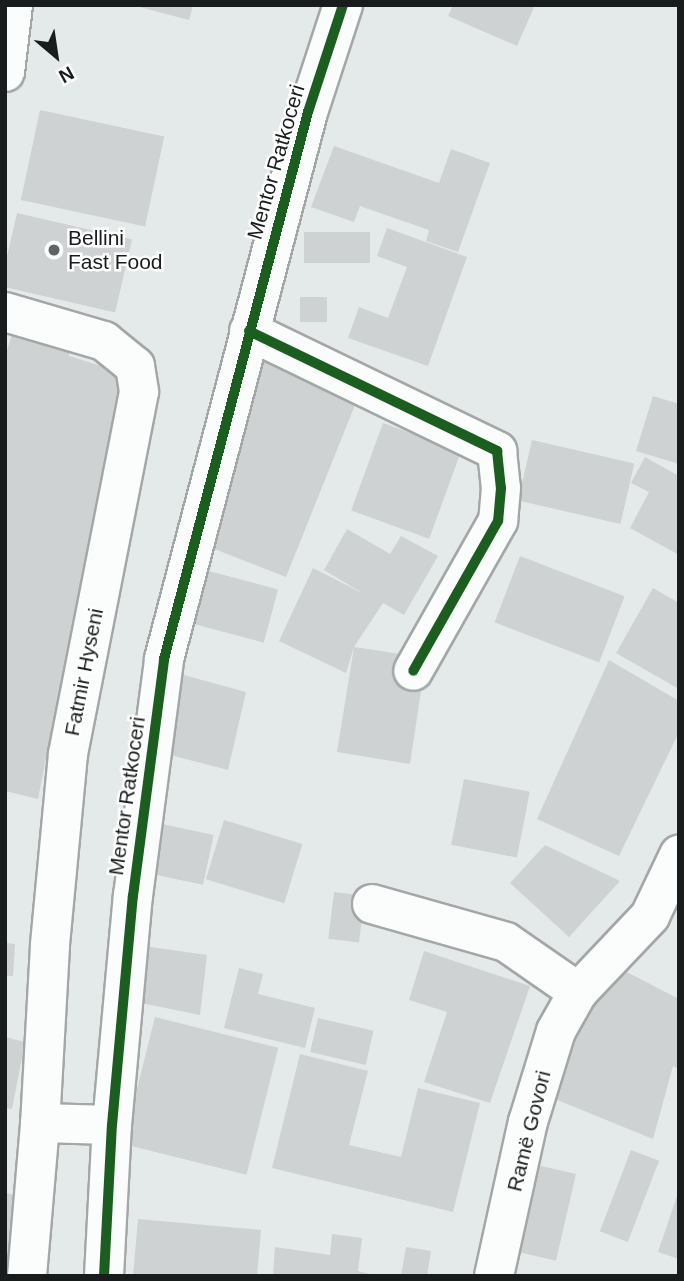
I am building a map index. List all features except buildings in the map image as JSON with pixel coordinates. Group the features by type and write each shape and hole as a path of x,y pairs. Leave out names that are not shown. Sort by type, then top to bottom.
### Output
{"street":[{"path":"5,72 13,5"},
{"name":"Mentor Ratkoceri","path":"104,1276 112,1125 133,895 164,659 308,112 344,5"},
{"name":"Fatmir Hyseni","path":"5,312 104,341 135,366 139,392 68,754 50,946 40,1123 27,1276"},
{"path":"249,331 497,451 501,488 498,521 413,671"},
{"name":"Ramë Govori","path":"494,1276 528,1122 556,1031 578,992 650,916 679,855"},
{"path":"372,904 506,942 578,992"},
{"path":"40,1123 112,1125"}],"cycle path":[{"path":"104,1276 112,1125 133,896 164,659 308,112 343,5"},
{"path":"249,331 497,451 501,488 498,521 413,671"}],"place":[{"name":"Bellini Fast Food","path":"54,250"}]}
